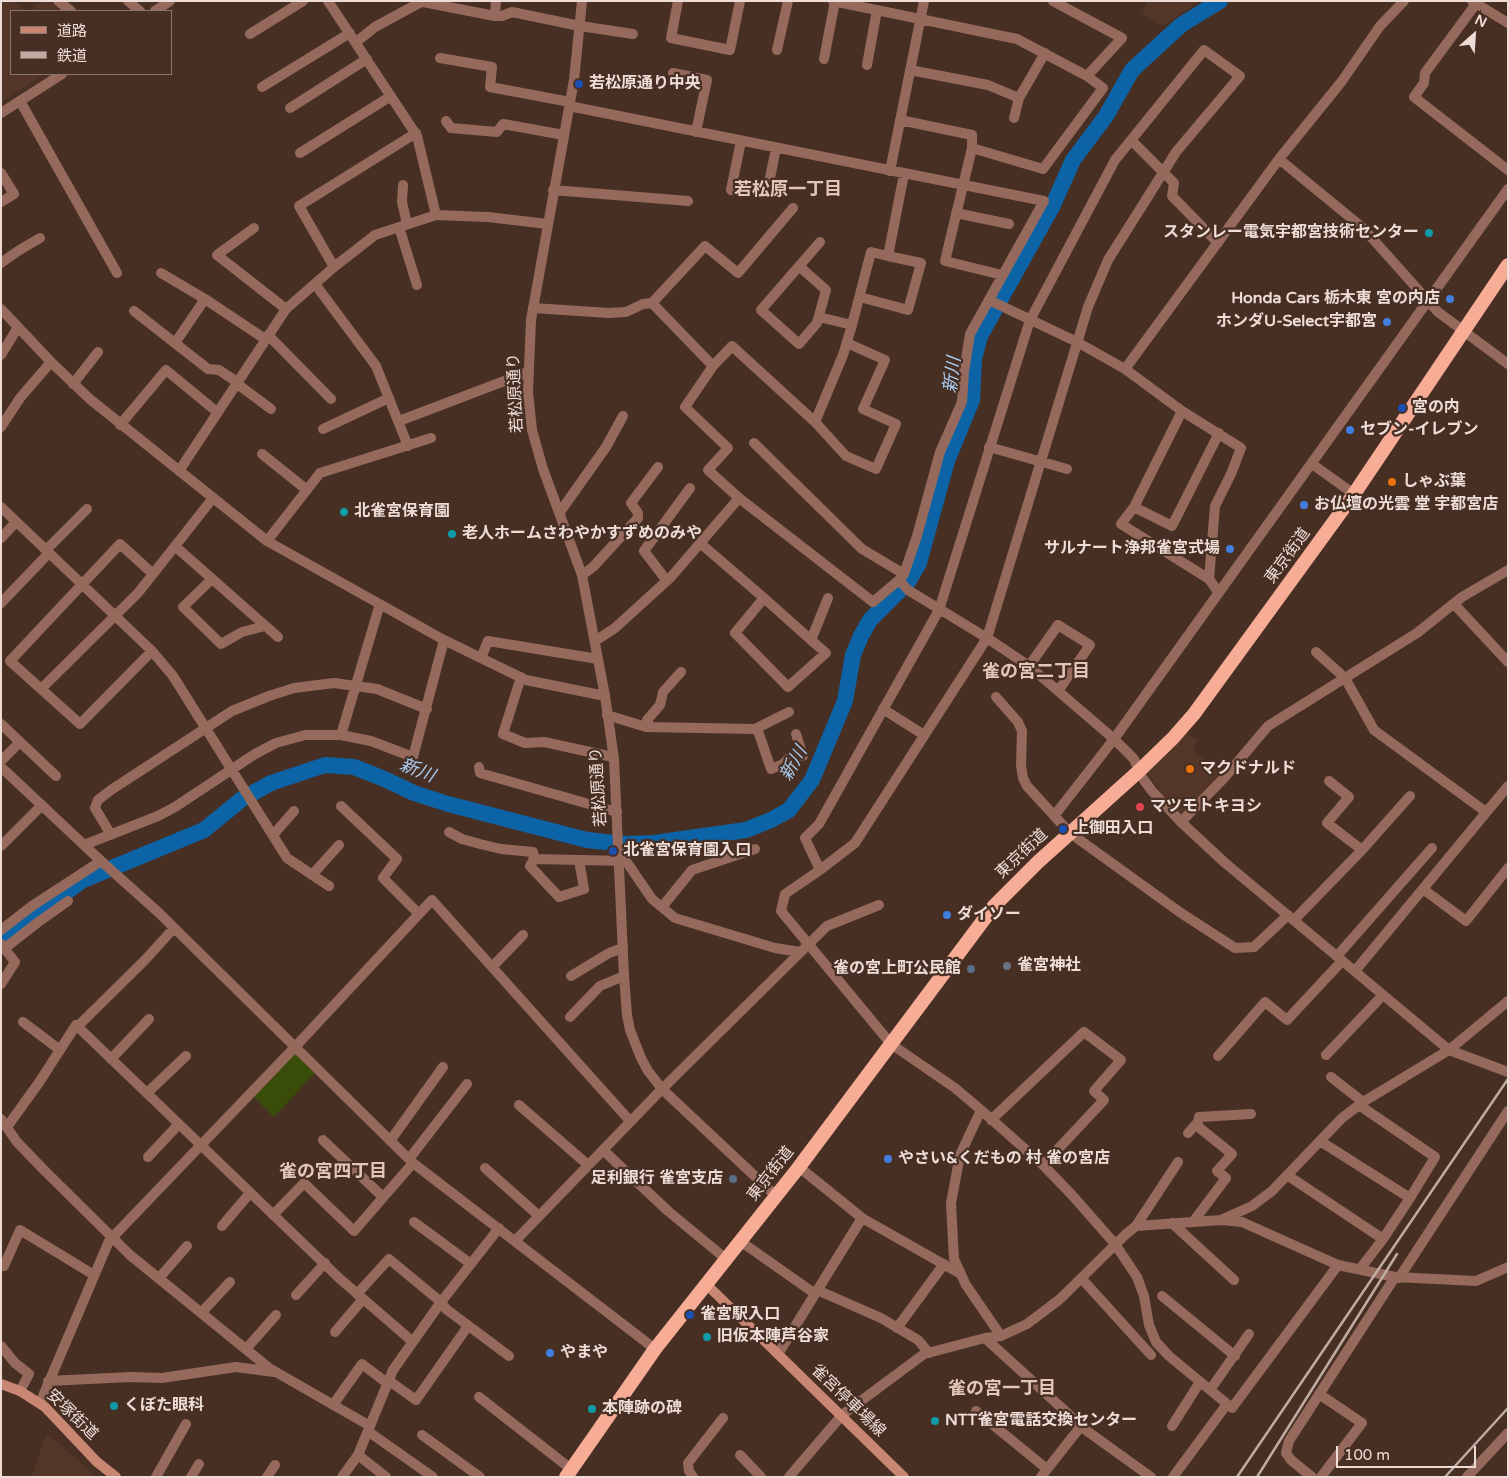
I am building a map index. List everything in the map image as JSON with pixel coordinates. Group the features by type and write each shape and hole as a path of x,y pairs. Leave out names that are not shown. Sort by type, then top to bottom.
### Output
{"highway":[{"name":"東京街道","path":"568,1474 655,1349 799,1167 994,906 1070,833 1139,771 1173,738 1194,714 1354,494 1508,265"}],"main road":[{"name":"雀宮停車場線","path":"706,1284 904,1477"},
{"name":"安塚街道","path":"1,1384 20,1391 40,1403 97,1462 116,1477"}],"street":[{"path":"58,1 70,10"},
{"path":"128,1 139,10"},
{"path":"156,10 170,1"},
{"path":"250,34 303,1"},
{"path":"328,1 416,133 436,215"},
{"path":"495,16 496,1"},
{"name":"若松原通り","path":"582,1 578,56 533,308 528,372 529,413 543,469 582,575 605,696 613,757 617,812 622,948 627,1015 633,1037 648,1071 662,1089 776,1196"},
{"path":"678,1 671,38 730,50 740,1"},
{"path":"777,50 788,1"},
{"path":"890,171 924,1"},
{"path":"1053,1 1122,38 1087,76"},
{"path":"1125,369 1279,159 1342,81 1380,26 1404,1"},
{"path":"262,88 376,27 417,2 446,5 495,16 502,16 512,12 580,26 633,34"},
{"path":"824,59 836,2 1017,39 1087,76 1103,88 1043,169 972,148"},
{"path":"1508,23 1476,2 1425,73 1424,83 1414,97 1508,170"},
{"path":"867,65 877,10"},
{"path":"820,870 805,838 818,824 939,610 1030,320 1115,160 1204,50 1240,76 1176,152 1108,260 1088,307 987,638 855,843 820,870 785,894 781,911 891,1044 955,1088 982,1110 1043,1165 1072,1195 1115,1244 1137,1277 1144,1296 1149,1325 1156,1342 1169,1356 1232,1408 1338,1265"},
{"path":"1014,118 1019,98 1045,53"},
{"path":"440,58 492,67 490,87 696,132 1044,201 1002,275 994,303 970,334 964,372 962,402 940,452 903,582 873,602 739,498 708,470 728,448 685,407 713,366 732,346 815,422 846,456 876,469 896,424 863,410 885,360 847,343"},
{"path":"290,108 367,59"},
{"path":"910,70 988,85 1019,98"},
{"path":"673,73 707,80 696,132"},
{"path":"1,113 60,75"},
{"path":"300,153 391,96"},
{"path":"20,101 117,273"},
{"path":"446,120 451,128 497,132 504,124 564,135"},
{"path":"900,120 972,135 972,148 945,261 1002,275"},
{"path":"334,267 299,206 416,133"},
{"path":"1131,140 1164,171 1174,183 1172,196 1218,243"},
{"path":"731,190 741,141"},
{"path":"769,183 776,148"},
{"path":"1279,159 1363,228 1438,312 1508,364"},
{"path":"1,173 14,194 1,202"},
{"path":"888,256 904,174"},
{"path":"404,185 402,202 403,226 417,285"},
{"path":"1054,816 1114,739 1508,189"},
{"path":"553,190 688,201"},
{"path":"652,304 705,246 738,272 793,208"},
{"path":"956,213 1009,224"},
{"path":"179,471 286,309 334,267 375,235 436,215 488,217 547,224"},
{"path":"254,228 217,255 286,309"},
{"path":"1,263 40,238"},
{"path":"800,267 826,290 817,323 799,344 762,310 820,242"},
{"path":"815,422 847,343 871,252 921,263 908,310 860,297"},
{"path":"161,273 266,337 331,399"},
{"path":"315,284 376,366 408,446"},
{"path":"175,343 205,299"},
{"path":"994,303 1077,342 1125,369 1182,411 1241,448 1231,474 1215,506 1210,579"},
{"path":"533,308 608,313 626,312 643,304 652,304 713,366"},
{"path":"1,309 51,362 120,425 267,540 444,640 526,680 605,696"},
{"path":"134,311 208,369 219,370 271,410"},
{"path":"819,317 852,325"},
{"path":"1,355 18,327"},
{"path":"74,384 98,352"},
{"path":"1,427 20,398 51,362"},
{"path":"120,425 166,370 217,412"},
{"path":"399,422 528,372"},
{"path":"323,429 389,398"},
{"path":"1182,411 1134,507 1121,524 1210,579 1219,593"},
{"path":"560,512 606,447 623,416"},
{"path":"1134,507 1172,526 1219,433"},
{"path":"267,540 320,473 431,438"},
{"path":"754,443 862,549 939,610 987,638 1029,666 1114,739 1134,759 1141,776 1152,791 1224,862 1383,995 1449,1050 1508,1072"},
{"path":"989,447 1067,469"},
{"path":"262,454 307,490"},
{"path":"1312,464 1354,494"},
{"path":"582,575 593,567 638,518 638,513 631,503 658,467"},
{"path":"667,581 644,551 690,488"},
{"path":"41,689 138,593 214,498"},
{"path":"595,641 615,628 667,581 739,498"},
{"path":"1,507 152,652 174,676 286,858 329,886"},
{"path":"1,603 87,509"},
{"path":"1,538 16,522"},
{"path":"700,543 764,598 826,654 788,687 735,633 764,598"},
{"path":"152,652 80,724 10,661 120,544 153,574"},
{"path":"176,547 278,636"},
{"path":"1182,822 1225,777 1268,726 1417,633 1454,604 1508,570"},
{"path":"212,579 183,607 220,644 242,632 265,626"},
{"path":"811,640 828,598"},
{"path":"341,734 380,604"},
{"path":"1454,604 1508,662"},
{"path":"1029,666 1058,625 1090,645 1058,691"},
{"path":"84,845 158,816 175,807 255,754 276,743 306,735 341,734 371,741 413,757 444,640"},
{"path":"481,658 488,641 598,659"},
{"path":"1316,652 1344,678 1374,730 1486,812"},
{"path":"650,727 647,720 660,705 663,692 681,672"},
{"path":"521,677 502,734 525,743 544,742 613,757"},
{"path":"111,835 95,808 98,800 232,711 294,688 334,683 377,689 427,709"},
{"path":"996,698 1018,722 1022,731 1021,765 1023,778 1027,786 1070,833 1181,913 1235,948 1254,946 1291,917 1362,850 1410,796"},
{"path":"883,709 924,735"},
{"path":"607,715 650,727 757,728 788,712"},
{"path":"1,724 56,776"},
{"path":"757,728 771,769 783,764 789,758 803,756 796,734"},
{"path":"1,761 20,742"},
{"path":"479,767 480,773 617,812"},
{"path":"4,774 42,805 174,928 411,1161 655,1349"},
{"path":"1329,781 1349,797 1328,823 1362,850"},
{"path":"1355,971 1508,786"},
{"path":"1,846 42,805"},
{"path":"341,806 397,859 384,878 419,914"},
{"path":"272,835 294,810"},
{"path":"449,832 462,839 480,844 501,849 533,852 534,858 530,866 559,897 584,889 578,860"},
{"path":"312,874 339,845"},
{"path":"1218,1056 1265,1002 1287,1020 1432,848"},
{"path":"662,907 692,870 755,849"},
{"path":"534,858 626,861 652,899 675,918 775,948 800,952"},
{"path":"1,930 32,906 103,863"},
{"path":"1423,889 1466,921 1508,868"},
{"path":"40,1403 94,1275 112,1238 295,1047 432,900 630,1121"},
{"path":"1,984 15,962 3,946 68,901"},
{"path":"515,1241 630,1121 827,926 879,905"},
{"path":"174,928 145,960 78,1026 76,1025 40,1082 4,1123 17,1142 112,1238 201,1313 276,1372 370,1429 433,1477"},
{"path":"492,967 523,935"},
{"path":"571,976 609,953 622,948"},
{"path":"570,1016 600,986 624,976"},
{"path":"1326,1055 1383,995"},
{"path":"1222,1220 1252,1206 1272,1191 1342,1118 1361,1104 1449,1050 1508,1000"},
{"path":"112,1059 149,1019"},
{"path":"23,1022 60,1050"},
{"path":"78,1026 250,1194 360,1297 412,1342"},
{"path":"991,1120 1084,1032 1120,1060 1094,1092 1104,1100 1043,1165"},
{"path":"147,1093 186,1056"},
{"path":"390,1141 443,1067"},
{"path":"1331,1077 1361,1104 1435,1157 1383,1239 1360,1269"},
{"path":"273,1215 304,1182 354,1231 411,1161 467,1084"},
{"path":"519,1106 588,1165"},
{"path":"982,1110 960,1155 951,1203 954,1259 959,1273 1001,1336"},
{"path":"1312,1477 1291,1460 1286,1453 1289,1441 1508,1111"},
{"path":"1188,1133 1196,1125 1199,1117 1251,1114"},
{"path":"148,1157 179,1124"},
{"path":"1193,1222 1226,1178 1217,1171 1232,1154 1196,1125"},
{"path":"323,1140 383,1197"},
{"path":"1320,1141 1410,1198"},
{"path":"603,1150 668,1211 726,1259"},
{"path":"789,1477 842,1415 924,1354 985,1338 1001,1336 1027,1324 1060,1299 1115,1244 1136,1226 1178,1162"},
{"path":"799,1167 862,1218 959,1273"},
{"path":"485,1168 539,1216"},
{"path":"1286,1175 1383,1239"},
{"path":"222,1226 250,1194"},
{"path":"778,1354 862,1218"},
{"path":"1136,1226 1222,1220 1242,1222 1338,1265 1397,1278 1476,1281 1508,1267"},
{"path":"414,1222 471,1264"},
{"path":"1172,1224 1234,1280"},
{"path":"342,1477 358,1455 388,1381 412,1342 499,1228"},
{"path":"1,1264 4,1266 20,1230 94,1275"},
{"path":"740,1241 815,1292 882,1318 918,1340 929,1353"},
{"path":"159,1278 187,1246"},
{"path":"335,1332 390,1259 441,1302 446,1310 510,1356"},
{"path":"296,1295 325,1263"},
{"path":"897,1328 944,1264"},
{"path":"1082,1279 1152,1355"},
{"path":"201,1313 230,1282"},
{"path":"1162,1296 1235,1356"},
{"path":"246,1349 276,1315"},
{"path":"333,1405 362,1364 416,1400 468,1326"},
{"path":"1210,1390 1250,1334"},
{"path":"985,1338 1082,1426 1151,1477"},
{"path":"1,1346 29,1374 20,1391"},
{"path":"48,1381 131,1377 162,1378 236,1367 276,1372"},
{"path":"1172,1426 1200,1382"},
{"path":"1319,1394 1362,1424 1321,1477"},
{"path":"479,1397 568,1474"},
{"path":"1173,1477 1227,1404"},
{"path":"976,1411 1044,1473 1082,1426"},
{"path":"693,1477 689,1471 688,1463 723,1418"},
{"path":"156,1477 186,1424"},
{"path":"1467,1477 1508,1433"},
{"path":"422,1435 480,1477"},
{"path":"358,1455 386,1477"},
{"path":"740,1455 761,1477"},
{"path":"191,1477 199,1464"},
{"path":"266,1477 275,1464"}],"shaded area":[{"path":"1,1 13,1 25,10 10,10 10,75 43,75 1,103"},
{"path":"39,1 48,1 60,10 32,10"},
{"path":"1148,1 1199,1 1163,26 1142,14"},
{"path":"1187,733 1197,740 1193,748 1196,753 1222,774 1182,817 1145,771"},
{"path":"48,1434 97,1477 32,1477 43,1442"}],"green space":[{"path":"295,1052 317,1071 274,1117 253,1096"}],"waterway":[{"name":"新川","path":"1,941 83,880 204,830 242,799 271,783 325,765 354,767 414,793 448,804 587,840 624,844 654,843 746,830 789,810 812,780 845,701 853,655 861,636 870,620 908,582 919,563 947,461 972,400 974,359 980,336 1053,205 1073,160 1106,116 1132,70 1181,25 1220,1"}],"railway":[{"path":"1237,1477 1508,1079"},
{"path":"1257,1477 1397,1254"},
{"path":"1445,1477 1508,1408"}],"place":[{"name":"若松原通り中央","path":"579,84"},
{"name":"スタンレー電気宇都宮技術センター","path":"1429,233"},
{"name":"Honda Cars 栃木東 宮の内店","path":"1450,299"},
{"name":"ホンダU-Select宇都宮","path":"1387,322"},
{"name":"宮の内","path":"1402,408"},
{"name":"セブン-イレブン","path":"1350,430"},
{"name":"しゃぶ葉","path":"1392,482"},
{"name":"お仏壇の光雲 堂 宇都宮店","path":"1304,505"},
{"name":"北雀宮保育園","path":"344,512"},
{"name":"老人ホームさわやかすずめのみや","path":"452,534"},
{"name":"サルナート浄邦雀宮式場","path":"1230,549"},
{"name":"マクドナルド","path":"1190,769"},
{"name":"マツモトキヨシ","path":"1140,807"},
{"name":"上御田入口","path":"1063,829"},
{"name":"北雀宮保育園入口","path":"613,851"},
{"name":"ダイソー","path":"947,915"},
{"name":"雀宮神社","path":"1007,966"},
{"name":"雀の宮上町公民館","path":"971,969"},
{"name":"やさい&くだもの 村 雀の宮店","path":"888,1159"},
{"name":"足利銀行 雀宮支店","path":"733,1179"},
{"name":"雀宮駅入口","path":"690,1315"},
{"name":"旧仮本陣芦谷家","path":"707,1337"},
{"name":"やまや","path":"550,1353"},
{"name":"くぼた眼科","path":"114,1406"},
{"name":"本陣跡の碑","path":"592,1409"},
{"name":"NTT雀宮電話交換センター","path":"935,1421"}],"district":[{"name":"若松原一丁目","path":"788,190"},
{"name":"雀の宮二丁目","path":"1036,672"},
{"name":"雀の宮四丁目","path":"333,1172"},
{"name":"雀の宮一丁目","path":"1002,1389"}]}
